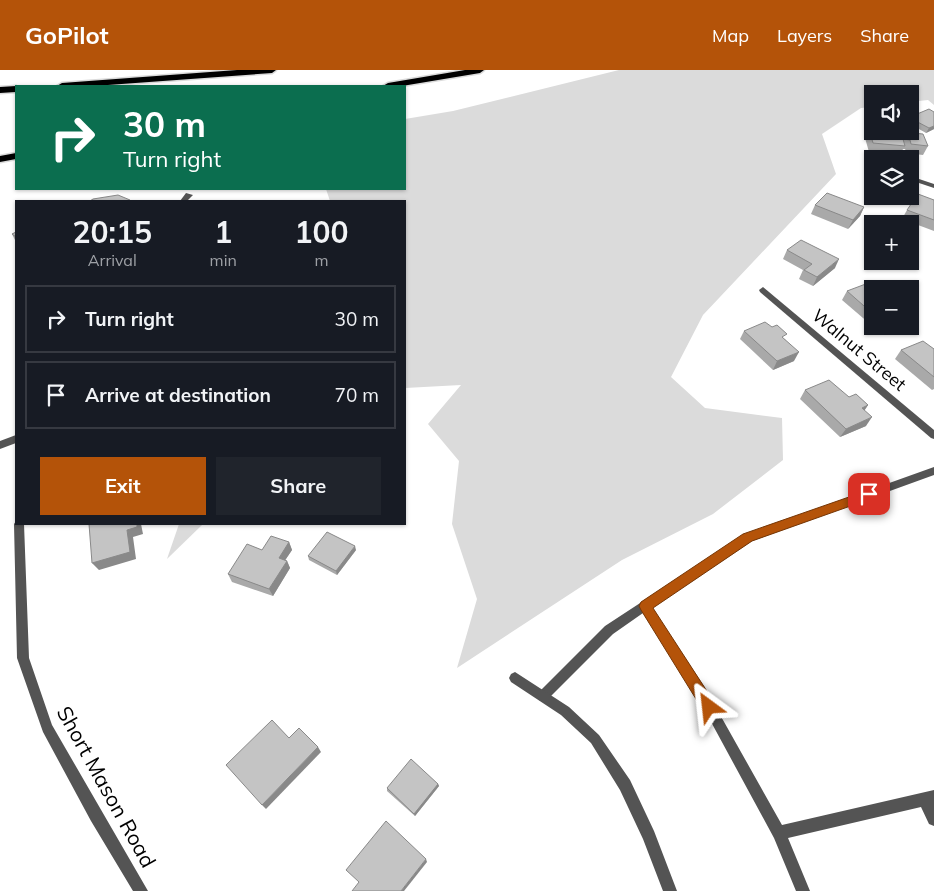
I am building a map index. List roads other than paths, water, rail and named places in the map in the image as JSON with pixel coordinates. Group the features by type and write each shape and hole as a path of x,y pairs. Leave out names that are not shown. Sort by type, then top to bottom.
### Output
{"highway":[{"path":"75,85 272,70"},
{"path":"394,85 480,70"},
{"path":"0,90 15,89"},
{"path":"0,159 15,156"}],"street":[{"path":"919,181 934,186"},
{"name":"Walnut Street","path":"763,290 934,435"},
{"path":"0,445 15,439"},
{"path":"543,696 610,630 748,538 934,471"},
{"name":"Short Mason Road","path":"18,525 23,658 47,728 140,891"},
{"path":"645,606 701,692 779,833 803,891"},
{"path":"515,678 565,711 595,739 625,786 649,836 670,891"},
{"path":"779,833 929,798 934,819"}]}
